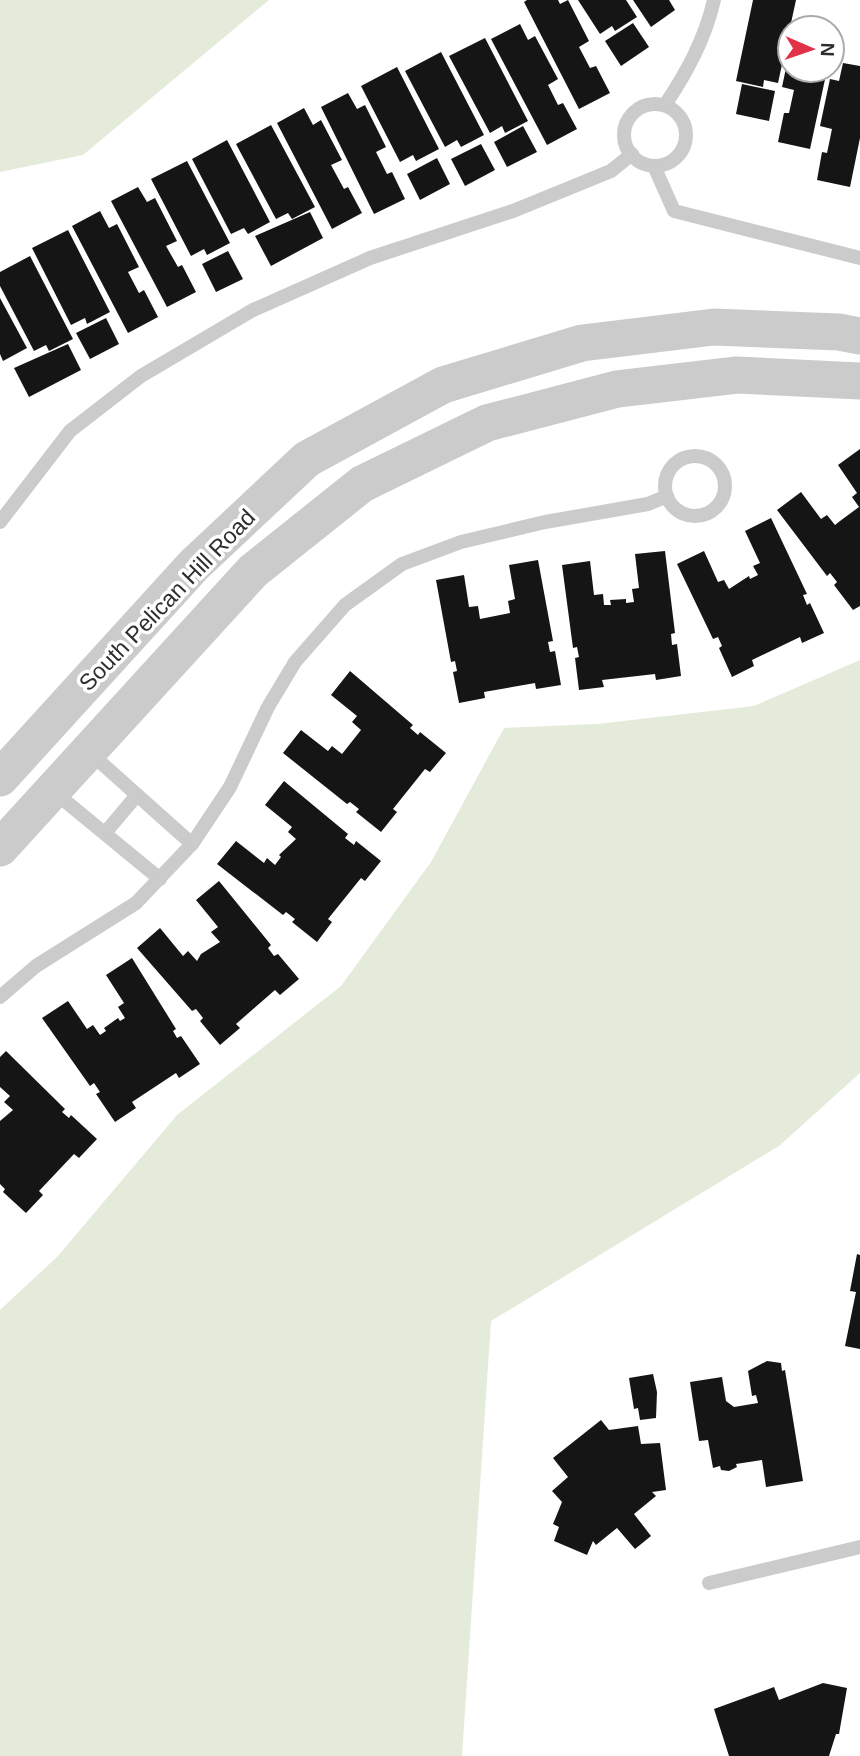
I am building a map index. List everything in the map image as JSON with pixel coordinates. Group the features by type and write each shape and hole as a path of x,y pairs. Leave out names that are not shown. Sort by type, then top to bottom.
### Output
{"street":[{"name":"South Pelican Hill Road","path":"0,778 194,565 307,459 443,385 582,343 713,327 839,332 860,336"},
{"name":"South Pelican Hill Road","path":"0,848 253,571 362,484 487,424 618,390 737,375 860,381"},
{"path":"37,737 70,770"}],"lane":[{"path":"665,105 688,71 709,22 714,0"},
{"path":"647,104 665,105 680,115 686,132 683,149 671,162 654,166 637,160 626,147 624,129 632,113 647,104"},
{"path":"0,522 6,501 70,431 141,376 253,310 370,258 513,211 599,176 611,171 632,154"},
{"path":"654,166 674,211 860,258"},
{"path":"691,455 711,461 724,478 724,493 718,506 706,514 691,516 677,511 667,496 664,486 668,472 677,461 691,455"},
{"path":"0,997 36,965 136,903 192,844 230,787 268,707 295,662 345,605 402,564 461,542 545,522 649,504 667,496"},
{"path":"70,770 137,795 192,844"},
{"path":"70,770 105,833 160,879"},
{"path":"105,833 137,795"},
{"path":"709,1583 860,1547"}],"green space":[{"path":"0,0 269,0 83,155 0,172"},
{"path":"860,660 860,1073 779,1146 491,1321 462,1756 0,1756 0,1310 58,1256 177,1115 341,986 431,862 504,728 597,724 754,706"}],"building":[{"path":"558,0 560,4 568,0 589,41 579,47 590,68 596,66 610,93 579,109 524,2"},
{"path":"578,0 626,0 637,17 615,31 612,26 600,34"},
{"path":"633,0 669,0 675,10 651,27"},
{"path":"753,0 796,0 793,14 776,14 776,83 764,80 763,87 736,81"},
{"path":"633,23 649,47 621,66 605,41"},
{"path":"520,24 528,40 535,36 558,79 548,85 558,105 563,103 577,129 547,145 491,39"},
{"path":"485,38 528,121 505,133 502,126 490,133 449,56"},
{"path":"441,52 484,135 461,147 457,140 445,147 405,71"},
{"path":"846,64 860,66 860,138 850,187 817,180 822,152 827,153 832,129 820,126 829,84 846,84"},
{"path":"397,67 439,149 416,161 413,155 400,162 361,86"},
{"path":"742,84 775,91 769,121 736,114"},
{"path":"783,84 824,84 810,149 778,142 784,113 789,113 794,90 782,87"},
{"path":"348,93 357,109 365,105 386,147 376,152 387,174 392,172 405,199 374,214 321,107"},
{"path":"304,108 313,125 321,120 342,160 331,165 344,189 348,187 362,213 332,229 277,123"},
{"path":"271,125 315,207 292,219 288,213 276,219 236,144"},
{"path":"523,126 537,152 507,167 494,142"},
{"path":"227,140 270,222 248,234 244,228 231,234 192,159"},
{"path":"481,144 495,170 465,186 451,159"},
{"path":"437,158 450,184 420,200 407,174"},
{"path":"187,161 230,243 207,255 204,249 191,256 151,179"},
{"path":"138,187 147,202 155,198 177,241 166,246 178,267 182,265 196,292 167,307 111,201"},
{"path":"100,211 109,228 117,224 139,267 128,272 139,293 144,290 158,317 128,333 72,226"},
{"path":"310,212 323,238 271,266 255,236"},
{"path":"68,230 110,312 87,324 85,318 71,325 32,248"},
{"path":"228,251 243,279 216,292 202,264"},
{"path":"30,256 73,339 49,351 46,345 34,351 0,286 0,272"},
{"path":"0,298 27,348 3,361 0,354"},
{"path":"106,318 119,344 90,359 76,333"},
{"path":"68,344 81,370 29,397 14,368"},
{"path":"860,449 860,606 853,610 834,585 837,582 830,573 827,576 777,510 801,492 821,519 827,515 835,525 859,507 852,497 857,493 838,465"},
{"path":"771,518 807,594 803,595 807,605 810,603 824,633 802,643 800,637 752,660 754,666 732,677 719,648 722,646 718,637 713,639 677,564 704,551 718,582 724,580 729,589 749,576 750,579 758,575 753,566 760,563 745,531"},
{"path":"665,551 675,633 671,634 672,645 677,644 681,676 656,680 655,674 602,680 604,687 579,690 575,658 579,657 577,647 573,648 562,565 590,561 594,595 603,594 604,605 611,605 610,600 626,599 626,603 634,602 632,589 639,588 635,554"},
{"path":"538,560 553,641 548,642 550,652 555,651 561,685 536,689 535,683 484,692 485,698 459,703 453,672 457,671 455,661 451,662 436,580 464,575 469,607 478,606 480,619 510,613 508,601 515,599 509,565"},
{"path":"350,671 413,725 410,728 418,735 420,732 446,753 430,772 425,769 393,809 397,812 381,832 356,812 359,809 350,802 347,804 283,753 301,730 328,751 332,746 342,754 361,730 352,722 357,716 331,695"},
{"path":"284,781 348,834 345,838 354,845 356,841 381,861 365,881 361,878 328,919 332,922 317,942 292,922 295,919 286,912 283,915 217,864 236,841 264,863 267,858 275,865 281,857 279,855 296,839 288,832 292,827 265,805"},
{"path":"219,881 271,945 268,948 274,956 278,954 299,979 280,995 275,990 236,1024 240,1028 220,1045 200,1021 203,1018 196,1009 192,1011 137,948 160,928 183,956 188,951 197,961 201,954 220,942 211,932 218,927 196,900"},
{"path":"132,958 176,1029 173,1031 177,1038 181,1036 200,1064 179,1078 176,1073 132,1102 136,1108 115,1122 96,1094 100,1092 94,1083 90,1086 42,1018 68,1001 87,1029 93,1025 100,1035 106,1031 104,1028 118,1018 120,1021 125,1018 118,1007 124,1003 106,975"},
{"path":"6,1051 65,1109 62,1112 69,1118 71,1115 97,1139 79,1158 74,1154 39,1191 43,1195 26,1213 3,1192 5,1189 0,1184 0,1121 13,1110 4,1102 10,1096 0,1087 0,1057"},
{"path":"857,1254 860,1255 860,1349 845,1346 856,1292 850,1291"},
{"path":"767,1361 781,1363 782,1371 785,1370 803,1481 766,1487 762,1460 736,1464 737,1467 729,1471 721,1470 720,1466 713,1468 708,1440 699,1441 690,1382 722,1377 726,1401 734,1407 758,1403 756,1395 752,1396 748,1371"},
{"path":"653,1374 657,1392 656,1418 640,1420 638,1408 634,1409 629,1378"},
{"path":"601,1420 609,1430 638,1426 641,1444 660,1443 666,1490 652,1492 656,1496 634,1514 651,1536 635,1549 617,1528 596,1545 593,1541 587,1555 554,1541 559,1527 553,1524 562,1502 552,1491 568,1477 553,1458"},
{"path":"823,1683 847,1688 839,1734 836,1734 829,1756 729,1756 714,1709 774,1687 779,1700"}]}
